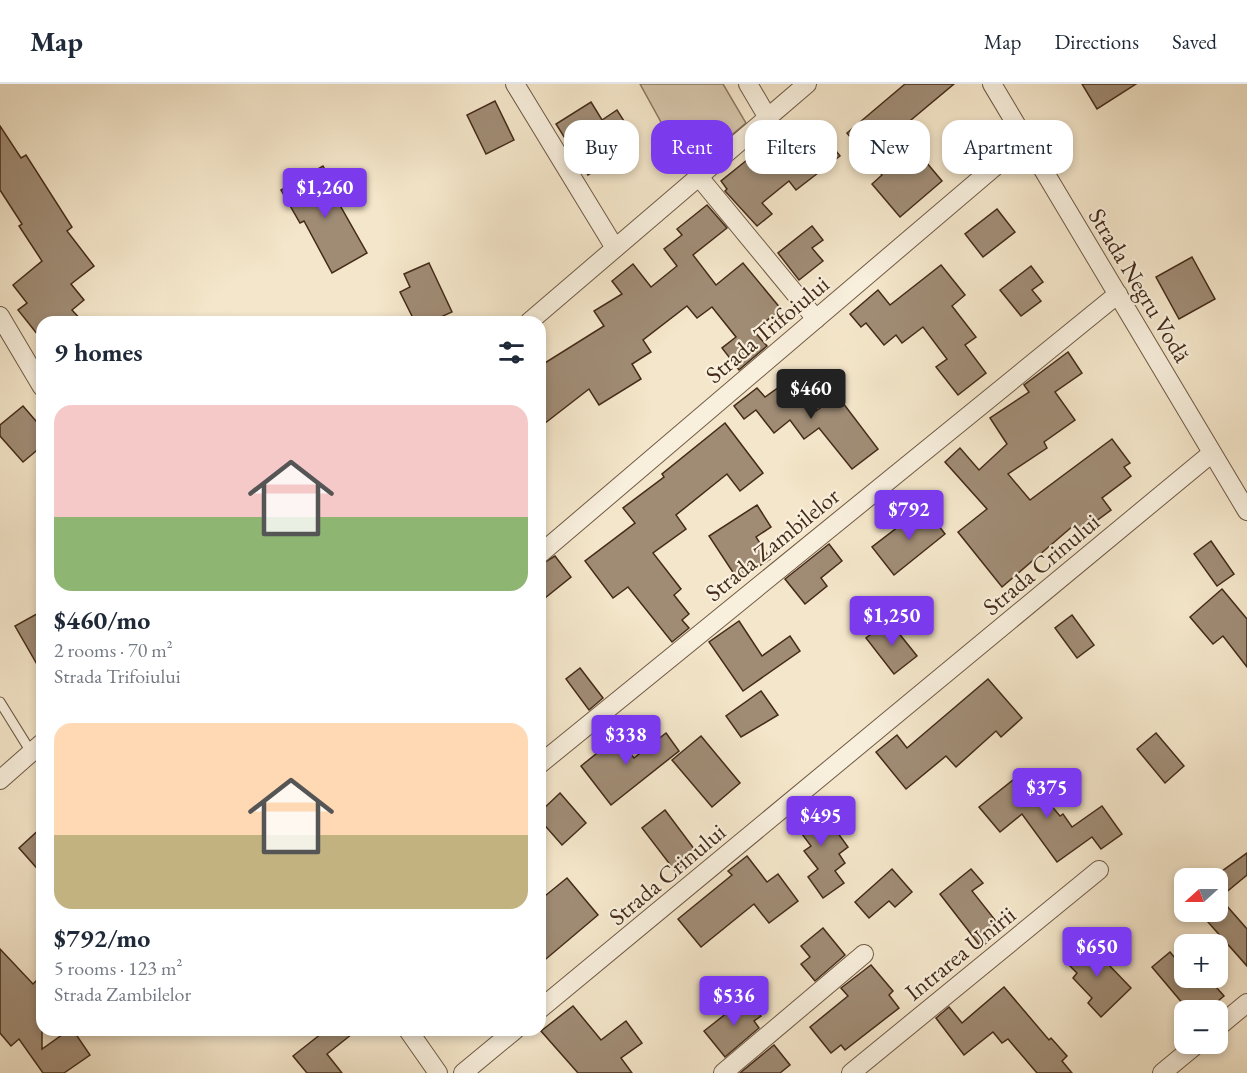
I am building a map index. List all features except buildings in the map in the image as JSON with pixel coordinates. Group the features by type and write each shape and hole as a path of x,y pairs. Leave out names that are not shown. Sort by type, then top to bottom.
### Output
{"street":[{"path":"515,84 615,248"},
{"path":"748,84 768,118"},
{"path":"536,316 807,84"},
{"name":"Strada Negru Vodă","path":"992,84 1014,120"},
{"name":"Strada Trifoiului","path":"546,549 986,174"},
{"name":"Strada Negru Vodă","path":"1046,174 1247,511"},
{"path":"699,177 816,319"},
{"name":"Strada Zambilelor","path":"546,759 1118,294"},
{"path":"0,316 36,377"},
{"name":"Strada Crinului","path":"546,1005 1212,453"},
{"path":"0,780 36,748"},
{"name":"Intrarea Unirii","path":"851,1073 1099,870"},
{"path":"723,1073 864,954"},
{"path":"1228,1019 1247,1003"},
{"path":"412,1036 438,1073"},
{"path":"463,1073 507,1036"},
{"path":"1162,1073 1185,1054"}],"lane":[{"path":"0,702 36,746"}],"shaded area":[{"path":"640,84 723,84 745,124 733,134 733,120 660,120"}]}
